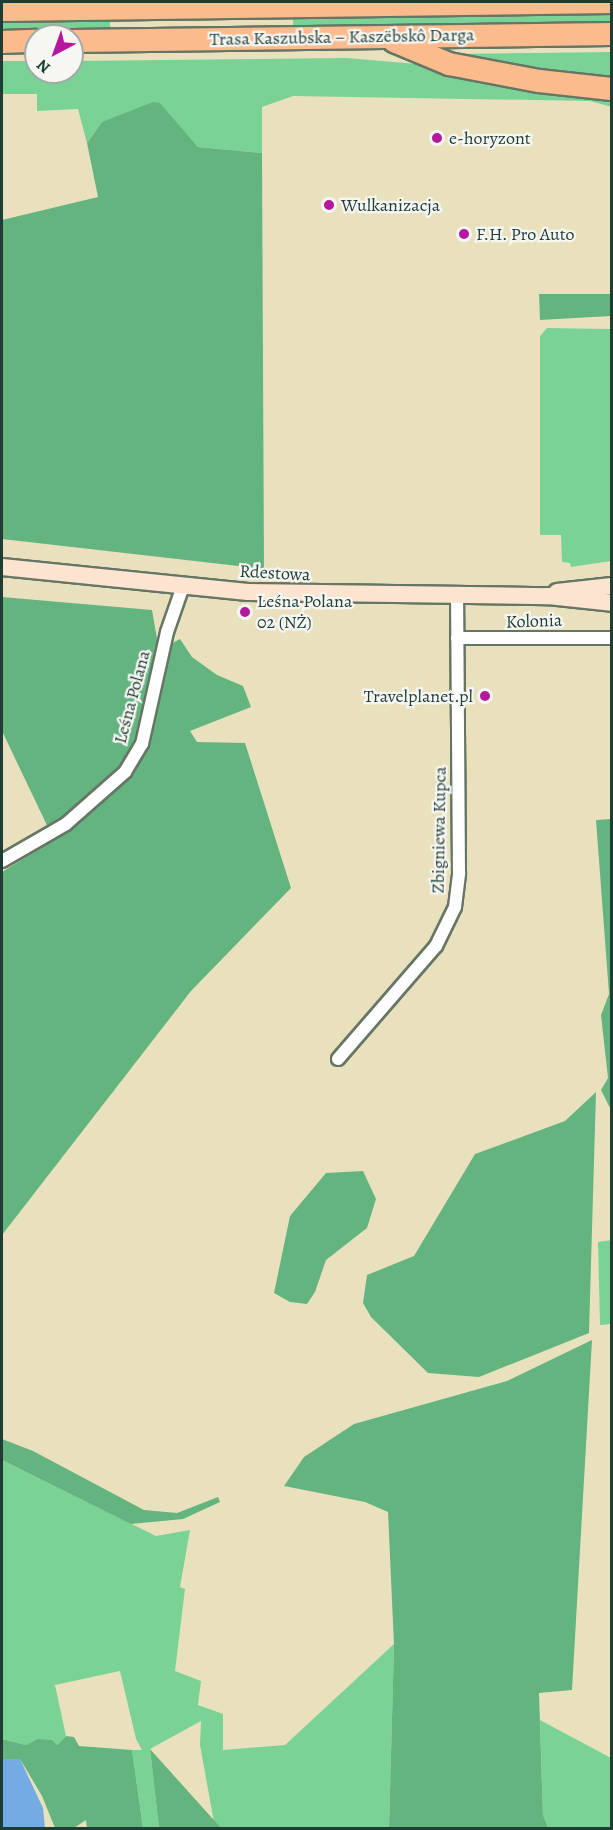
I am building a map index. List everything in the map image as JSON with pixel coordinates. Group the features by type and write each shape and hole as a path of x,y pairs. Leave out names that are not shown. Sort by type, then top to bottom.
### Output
{"highway":[{"path":"220,8 251,2"},
{"name":"Trasa Kaszubska – Kaszëbskô Darga","path":"2,10 612,3"},
{"name":"Trasa Kaszubska – Kaszëbskô Darga","path":"84,41 612,34"},
{"path":"385,37 449,64 538,81 612,89"},
{"path":"2,42 24,41"}],"street":[{"name":"Rdestowa","path":"2,567 248,592 457,597 548,596 612,603"},
{"name":"Leśna Polana","path":"2,861 66,824 124,772 142,744 167,632 183,586"},
{"name":"Rdestowa","path":"548,596 612,586"},
{"name":"Zbigniewa Kupca","path":"338,1059 436,946 456,907 459,873 457,597"},
{"name":"Kolonia","path":"458,638 612,638"}],"green space":[{"path":"611,14 611,22 293,27 293,18"},
{"path":"110,21 110,29 84,29 84,24 24,24 24,30 2,30 2,22"},
{"path":"611,52 611,82 552,76 451,54"},
{"path":"347,58 417,64 611,97 612,107 590,101 293,96 262,107 262,153 198,147 159,103 102,122 87,143 78,109 37,111 37,94 2,94 2,61 24,61 24,84 84,84 84,61"},
{"path":"153,102 160,103 198,147 262,153 264,569 2,539 2,220 98,197 87,143 102,122"},
{"path":"539,294 611,294 611,316 540,320"},
{"path":"547,328 611,329 611,561 571,567 570,563 562,562 561,535 540,535 540,336"},
{"path":"2,597 152,610 159,650 180,639 192,657 217,675 243,686 251,707 190,731 197,742 245,743 291,888 191,991 2,1235 2,872 54,840 2,731"},
{"path":"612,819 611,1110 601,1090 608,1078 601,1015 609,994 596,820"},
{"path":"596,1092 589,1333 479,1377 428,1373 371,1317 363,1303 367,1275 414,1256 475,1154 565,1121"},
{"path":"363,1171 376,1199 367,1228 326,1260 315,1292 307,1304 290,1302 274,1293 290,1216 326,1173"},
{"path":"611,1240 611,1324 600,1325 598,1242"},
{"path":"592,1340 572,1690 539,1693 543,1815 548,1828 389,1828 394,1645 388,1512 365,1502 284,1486 304,1457 354,1424 507,1381"},
{"path":"2,1439 33,1451 144,1510 177,1513 218,1497 220,1502 183,1519 131,1524 2,1460"},
{"path":"2,1460 156,1536 190,1530 180,1587 185,1589 175,1671 201,1681 198,1705 223,1714 223,1750 285,1745 394,1644 389,1828 215,1828 200,1745 201,1721 150,1749 159,1828 143,1828 132,1750 142,1750 136,1739 120,1671 55,1685 66,1736 57,1745 37,1739 26,1745 2,1739"},
{"path":"540,1720 611,1758 611,1828 548,1828 543,1815"},
{"path":"66,1736 74,1737 79,1746 132,1750 143,1828 87,1828 86,1820 74,1828 55,1828 42,1796 20,1759 2,1759 2,1739 26,1745 37,1739 52,1740 57,1745"},
{"path":"150,1749 221,1828 159,1828"}],"water":[{"path":"2,1759 20,1759 43,1808 45,1828 2,1828"}],"place":[{"name":"e-horyzont","path":"437,138"},
{"name":"Wulkanizacja","path":"329,205"},
{"name":"F.H. Pro Auto","path":"464,234"},
{"name":"Leśna Polana 02 (NŻ)","path":"245,612"},
{"name":"Travelplanet.pl","path":"485,696"}]}
